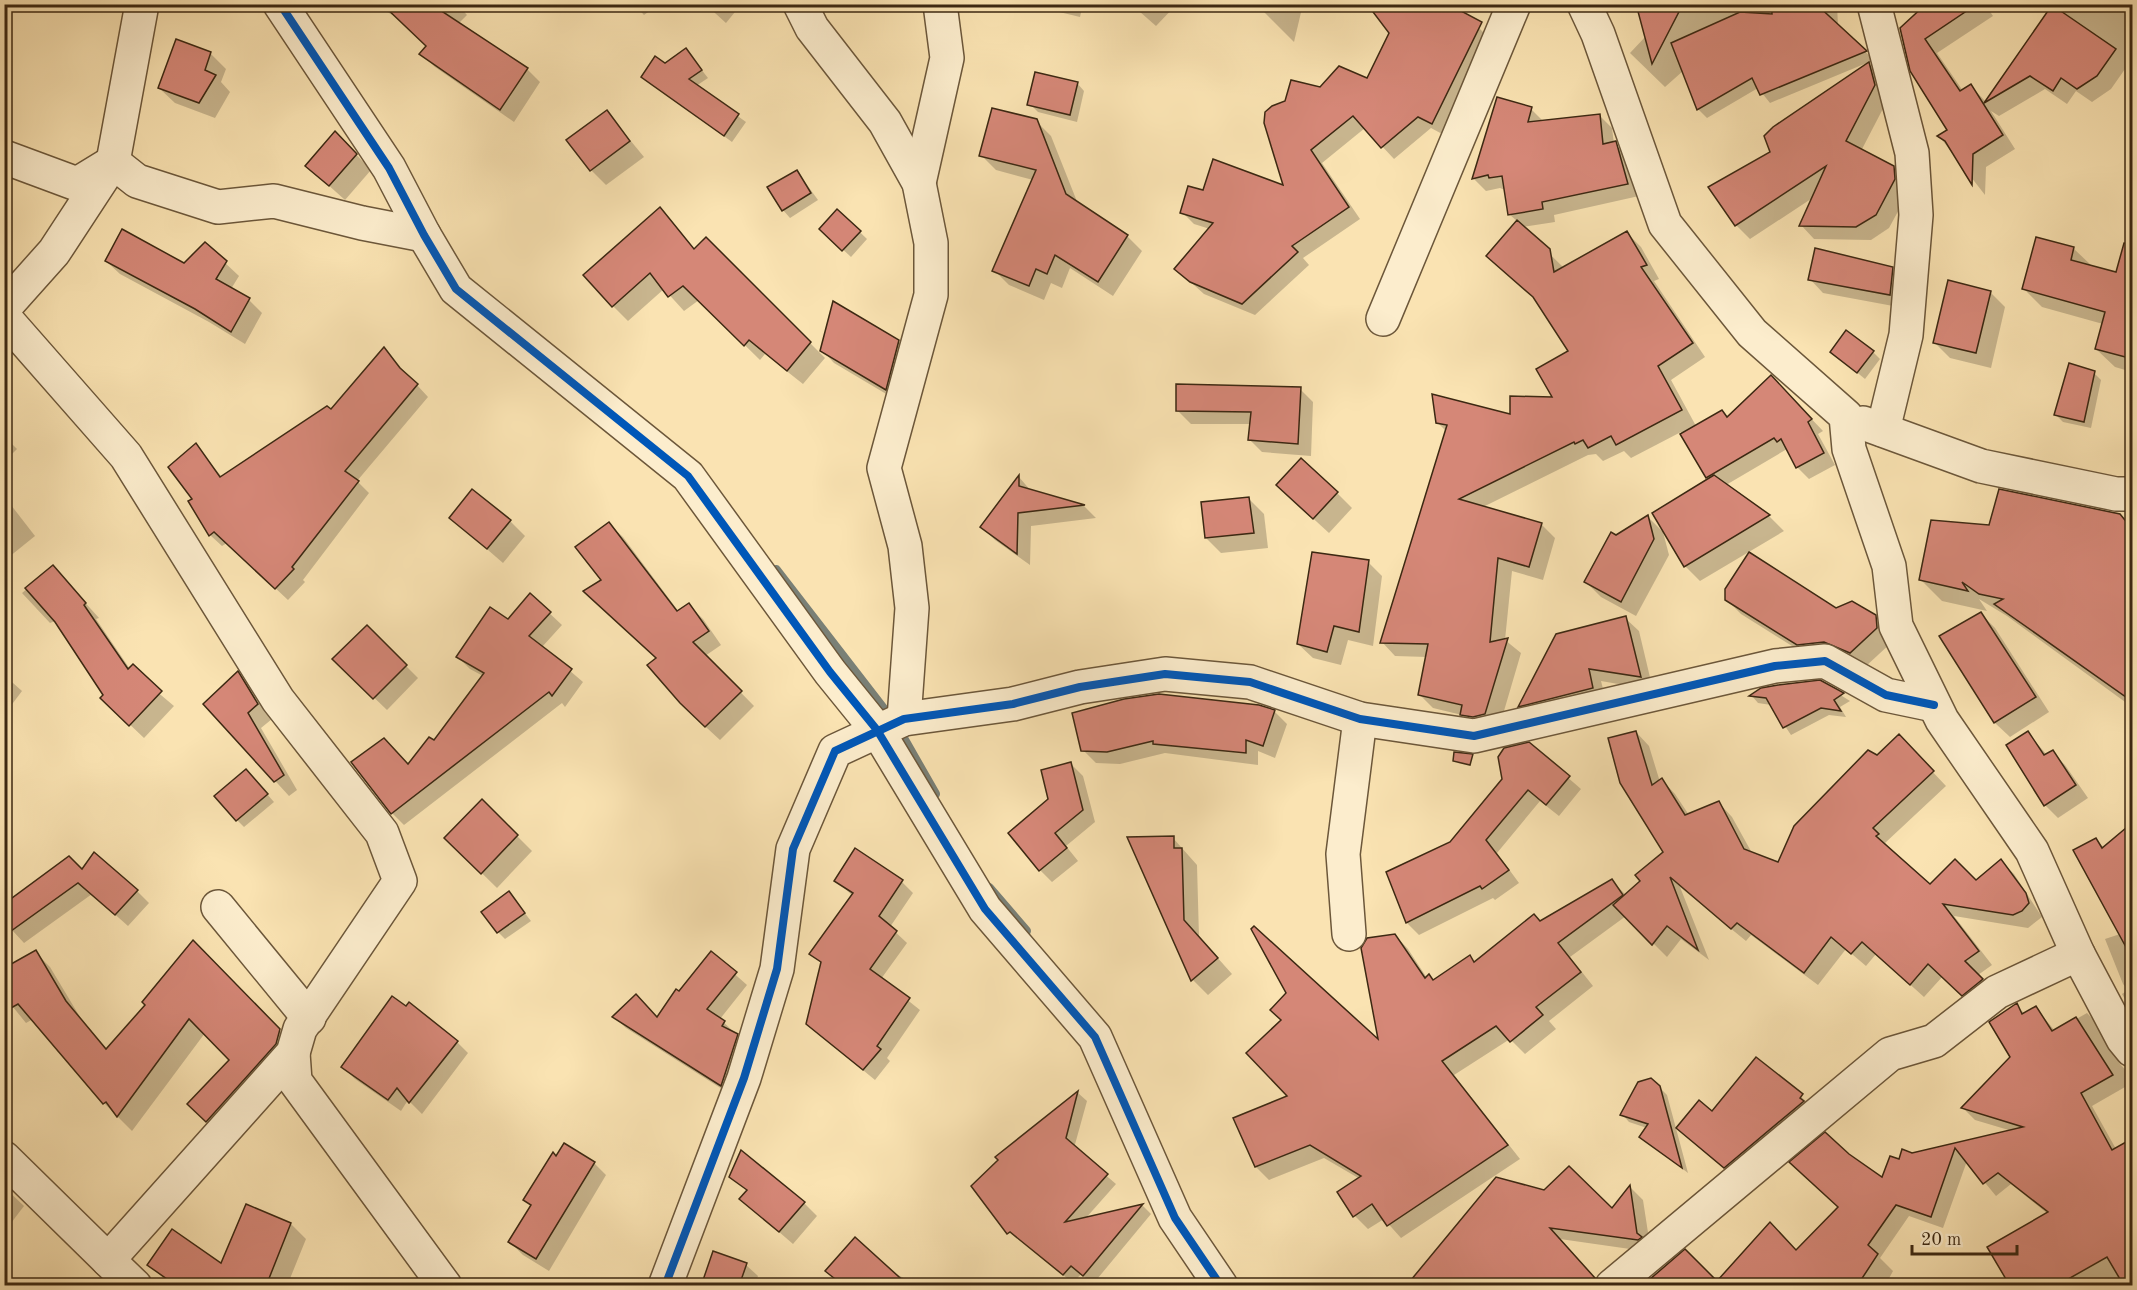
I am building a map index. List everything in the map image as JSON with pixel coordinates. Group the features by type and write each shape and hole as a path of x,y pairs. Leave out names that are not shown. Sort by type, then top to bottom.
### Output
{"street":[{"path":"4,308 54,252 114,162 142,4"},
{"path":"280,4 389,168 424,235 456,289 688,476 830,672 890,724 985,909 1095,1037 1175,1218 1221,1286"},
{"path":"800,4 812,28 885,122 919,183 931,243 931,295 884,468 905,546 912,608 890,724"},
{"path":"919,183 947,58 940,4"},
{"path":"1383,319 1514,4"},
{"path":"1584,4 1598,34 1665,224 1752,333 1846,416 1981,466 2116,494 2133,494"},
{"path":"1874,4 1912,153 1916,215 1906,335 1883,430"},
{"path":"4,157 77,184 114,162"},
{"path":"114,162 137,181 218,207 274,201 362,223 424,235"},
{"path":"4,317 126,456 278,700 382,833 400,881 300,1029 293,1053 295,1081 445,1286"},
{"path":"1846,416 1849,449 1889,566 1896,626 1934,705 2032,851 2079,954 2123,1039 2133,1050"},
{"path":"665,1286 744,1078 777,969 796,840 835,751 890,724 1013,705 1080,687 1165,674 1250,682 1360,719 1474,736 1775,666 1825,661 1886,695 1934,705"},
{"path":"1349,934 1343,854 1360,719"},
{"path":"218,907 309,1018"},
{"path":"1612,1286 1890,1054 1934,1041 1997,992 2079,954"},
{"path":"108,1260 293,1053"},
{"path":"4,1158 135,1286"}],"building":[{"path":"382,4 431,4 528,68 500,110 419,54 426,46"},
{"path":"1367,4 1448,4 1482,22 1432,124 1418,117 1381,148 1353,116 1311,150 1349,207 1292,246 1298,252 1242,304 1190,282 1174,269 1213,223 1180,213 1188,186 1203,190 1213,159 1283,185 1264,123 1265,112 1272,106 1285,101 1291,80 1320,87 1339,66 1367,78 1389,33"},
{"path":"1636,4 1683,4 1652,64"},
{"path":"1772,4 1816,4 1867,51 1760,95 1752,78 1697,110 1671,43 1740,12 1772,14"},
{"path":"1926,4 1977,4 1925,39 1960,91 1971,84 2003,135 1973,154 1972,185 1945,141 1937,136 1947,130 1910,71 1900,28"},
{"path":"2052,5 2116,49 2097,76 2077,89 2061,78 2053,91 2030,76 1984,103"},
{"path":"176,39 211,52 205,70 216,75 199,103 158,88"},
{"path":"686,48 702,70 689,79 739,114 724,136 641,77 655,56 665,63"},
{"path":"1869,62 1875,85 1846,141 1894,166 1895,179 1876,215 1856,227 1799,226 1826,166 1735,226 1708,187 1770,152 1764,136 1773,127"},
{"path":"1035,72 1078,82 1070,115 1027,105"},
{"path":"1497,97 1532,107 1528,122 1600,114 1603,144 1616,141 1628,184 1542,202 1543,209 1508,215 1502,176 1489,178 1488,175 1472,179"},
{"path":"992,108 1037,119 1066,194 1128,235 1098,282 1055,255 1047,274 1036,269 1029,286 992,271 1036,170 979,156"},
{"path":"607,110 630,141 590,171 566,140"},
{"path":"335,131 357,154 329,186 305,166"},
{"path":"797,170 811,193 782,211 767,187"},
{"path":"660,207 694,249 706,237 811,342 787,371 749,340 744,346 683,286 668,297 650,273 612,307 583,275"},
{"path":"837,209 861,231 842,251 819,229"},
{"path":"1517,220 1550,249 1554,272 1627,231 1647,265 1641,267 1693,343 1658,366 1682,410 1616,445 1611,436 1588,448 1583,440 1575,444 1574,442 1459,499 1542,523 1529,567 1498,558 1490,642 1508,638 1485,714 1473,717 1460,715 1462,705 1418,695 1428,644 1380,643 1447,425 1436,423 1432,394 1510,414 1510,396 1552,397 1536,369 1568,351 1533,297 1486,256"},
{"path":"122,229 184,263 205,242 227,261 216,279 250,298 231,332 195,309 105,261"},
{"path":"2036,237 2074,247 2071,260 2116,272 2124,243 2133,244 2133,359 2095,349 2105,312 2022,289"},
{"path":"1815,248 1893,267 1890,295 1808,280"},
{"path":"1948,280 1991,291 1976,353 1933,343"},
{"path":"833,301 899,340 886,390 820,351"},
{"path":"1846,330 1874,351 1857,373 1830,352"},
{"path":"384,347 400,368 418,384 345,471 359,481 292,567 294,569 275,589 214,532 209,536 188,501 192,499 168,467 196,443 220,477 327,406 331,409"},
{"path":"2069,363 2095,371 2084,422 2054,415"},
{"path":"1771,375 1812,419 1808,422 1824,453 1796,468 1781,439 1777,442 1774,438 1706,478 1680,434 1722,410 1727,417"},
{"path":"1176,384 1301,387 1298,444 1248,440 1251,412 1176,411"},
{"path":"1301,458 1338,492 1313,519 1276,485"},
{"path":"1019,475 1019,486 1085,505 1018,513 1017,554 980,527"},
{"path":"1714,475 1770,515 1684,567 1652,513"},
{"path":"472,489 511,520 487,549 449,518"},
{"path":"1999,489 2120,514 2133,530 2133,702 1994,604 2003,599 1979,594 1962,582 1968,591 1919,580 1931,520 1989,525"},
{"path":"1249,497 1254,533 1205,538 1201,502"},
{"path":"1648,515 1654,539 1621,602 1584,582 1611,532 1616,535"},
{"path":"609,522 677,611 689,603 709,631 693,642 742,691 705,727 680,703 647,665 656,658 583,591 601,580 575,547"},
{"path":"1312,552 1369,560 1359,632 1334,626 1327,652 1297,644"},
{"path":"1749,552 1836,608 1852,601 1876,615 1877,628 1850,653 1824,642 1797,645 1725,600 1725,589"},
{"path":"53,565 86,603 84,605 128,669 133,664 162,691 129,726 100,698 103,695 55,622 25,588"},
{"path":"530,593 551,612 529,636 572,669 552,696 549,692 391,814 351,762 384,738 408,764 429,737 434,740 484,673 456,657 490,607 508,619"},
{"path":"1981,612 2036,697 1994,723 1939,636"},
{"path":"1626,616 1641,677 1589,669 1593,688 1518,707 1556,634"},
{"path":"367,625 407,665 373,699 332,659"},
{"path":"238,671 258,704 248,713 284,775 274,782 203,704"},
{"path":"1820,680 1844,693 1834,700 1841,711 1821,708 1783,728 1766,698 1749,696 1761,688"},
{"path":"1159,694 1259,705 1275,710 1263,746 1246,740 1246,753 1153,744 1153,741 1107,752 1081,751 1072,713 1124,699"},
{"path":"1636,731 1652,785 1662,778 1685,815 1719,801 1744,849 1778,862 1794,826 1868,750 1877,755 1899,734 1934,771 1873,828 1879,834 1876,836 1930,884 1955,859 1976,880 2001,859 2026,893 2029,903 2022,911 2013,915 1943,904 1979,951 1965,961 1983,979 1962,996 1928,964 1910,985 1862,942 1851,954 1831,937 1804,973 1737,923 1731,929 1670,877 1698,950 1667,926 1652,945 1613,905 1640,881 1635,875 1663,852 1620,783 1608,738"},
{"path":"2028,731 2044,755 2053,750 2076,785 2044,806 2006,745"},
{"path":"1529,742 1570,776 1546,805 1528,790 1486,840 1509,870 1482,889 1480,886 1406,923 1386,872 1450,842 1502,779 1498,757 1504,748"},
{"path":"1454,752 1473,754 1470,765 1453,761"},
{"path":"1071,762 1083,810 1055,833 1067,848 1039,871 1008,833 1048,799 1041,770"},
{"path":"246,769 268,794 236,821 214,796"},
{"path":"482,799 518,835 481,874 444,838"},
{"path":"2133,822 2133,960 2073,850 2096,838 2102,848"},
{"path":"1174,836 1174,848 1182,848 1184,920 1218,958 1191,981 1127,837"},
{"path":"855,848 903,880 879,916 897,931 870,969 910,998 877,1046 881,1049 863,1070 806,1024 821,962 809,954 853,893 834,881"},
{"path":"94,852 138,890 115,915 78,883 11,931 4,923 4,904 69,856 82,869"},
{"path":"1612,879 1623,895 1558,943 1581,972 1536,1007 1543,1015 1510,1042 1496,1026 1442,1061 1508,1145 1387,1226 1372,1204 1353,1217 1337,1192 1361,1176 1310,1145 1255,1167 1233,1118 1287,1096 1246,1053 1281,1020 1270,1010 1286,993 1251,929 1254,926 1378,1039 1361,948 1367,938 1395,934 1425,978 1429,974 1433,980 1470,955 1474,962 1534,914 1540,921"},
{"path":"509,891 525,913 497,933 481,912"},
{"path":"193,940 280,1029 276,1044 206,1122 187,1104 229,1060 189,1019 117,1117 106,1102 103,1104 18,1004 4,1012 4,968 36,950 66,1001 106,1049 145,1005 142,1002"},
{"path":"711,951 737,972 707,1009 725,1021 722,1026 738,1034 721,1086 612,1017 636,994 657,1017 676,989 679,991"},
{"path":"392,996 406,1006 409,1002 458,1041 409,1103 397,1088 388,1100 341,1067"},
{"path":"2017,1003 2022,1014 2036,1006 2052,1031 2076,1017 2113,1075 2081,1093 2112,1150 2133,1138 2133,1286 2124,1286 2107,1257 2056,1286 2010,1286 1987,1247 2048,1212 1998,1173 1983,1184 1955,1148 1931,1217 1896,1205 1868,1245 1878,1254 1857,1286 1642,1286 1685,1249 1717,1281 1770,1222 1796,1250 1838,1207 1789,1162 1825,1132 1849,1154 1882,1177 1890,1156 1899,1159 1902,1149 1912,1153 2023,1127 1961,1108 2010,1057 1989,1022"},
{"path":"1756,1057 1803,1094 1800,1098 1804,1101 1724,1168 1676,1128 1699,1100 1712,1111"},
{"path":"1651,1078 1660,1086 1682,1168 1639,1137 1648,1124 1620,1115 1638,1082"},
{"path":"1078,1091 1066,1138 1108,1174 1065,1222 1143,1204 1083,1276 1071,1266 1063,1275 1010,1232 1007,1234 971,1186 998,1160 995,1157"},
{"path":"564,1143 595,1162 536,1259 508,1242 531,1205 523,1200 553,1152 556,1156"},
{"path":"741,1150 805,1202 779,1232 739,1199 747,1190 729,1177"},
{"path":"1569,1166 1612,1208 1630,1185 1637,1233 1642,1237 1638,1240 1550,1228 1595,1278 1594,1286 1406,1286 1496,1177 1544,1190"},
{"path":"246,1204 291,1223 266,1286 177,1286 147,1265 172,1229 221,1263"},
{"path":"855,1237 909,1286 844,1286 825,1271"},
{"path":"713,1251 747,1263 739,1286 701,1286"}],"waterway":[{"path":"776,570 895,724 935,794"},
{"path":"989,888 1026,931"}],"cycle path":[{"path":"280,4 389,168 424,235 456,289 688,476 830,672 877,730 985,909 1095,1037 1175,1218 1221,1286"},
{"path":"665,1286 744,1078 777,969 793,849 835,751 904,719 1013,704 1080,687 1165,674 1250,682 1360,719 1474,736 1775,666 1825,661 1886,695 1934,705"}]}
